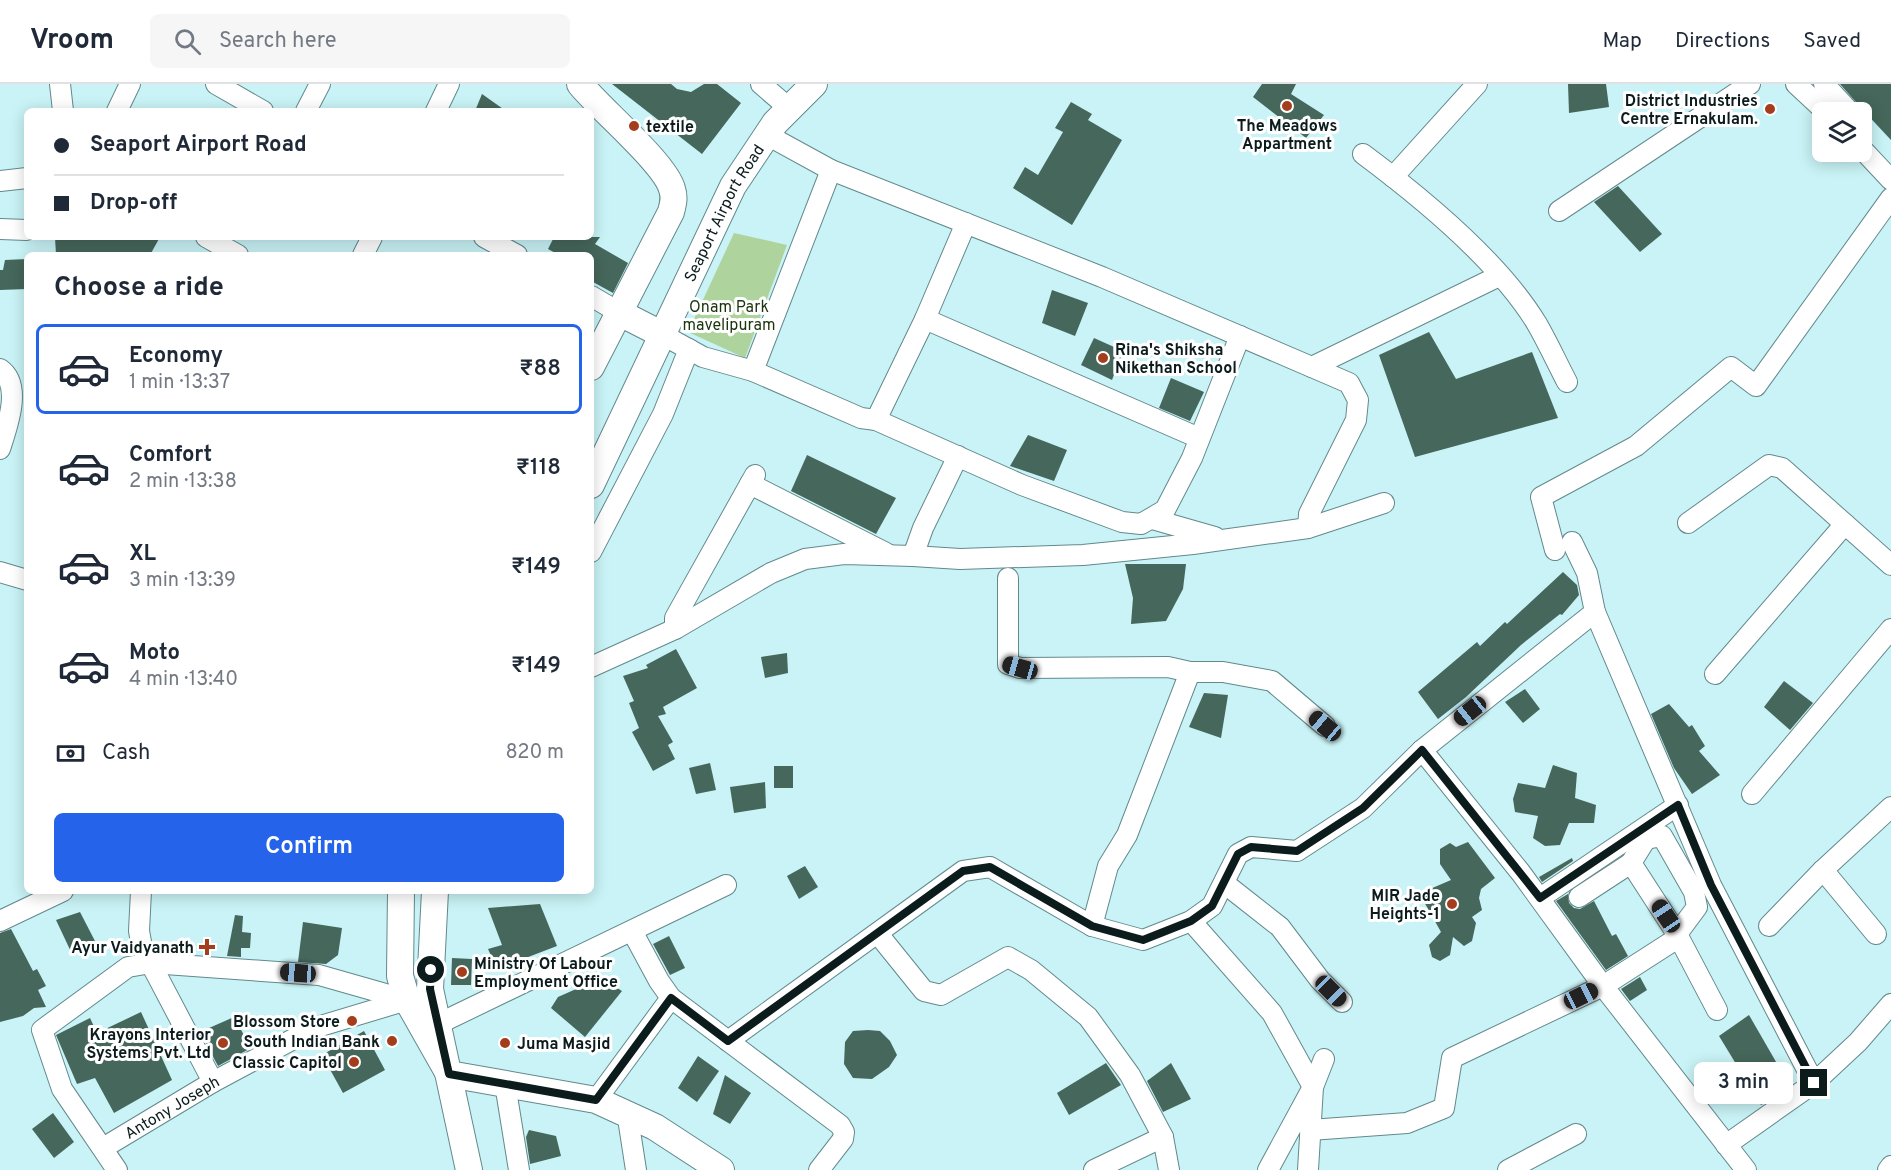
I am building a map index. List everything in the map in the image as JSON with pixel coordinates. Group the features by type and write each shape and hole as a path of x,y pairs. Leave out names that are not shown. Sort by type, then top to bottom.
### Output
{"main road":[{"path":"580,84 604,113 657,165 672,189 674,200 671,212 594,361"},
{"name":"Seaport Airport Road","path":"594,478 733,186 767,135 814,84"},
{"path":"620,313 663,335"},
{"path":"401,894 400,976 407,1000 449,1074"},
{"path":"435,894 430,989 470,1170"},
{"path":"449,1074 596,1100 656,1127 722,1170"}],"street":[{"path":"60,84 63,108"},
{"path":"118,108 130,84"},
{"path":"216,84 257,108"},
{"path":"308,108 320,84"},
{"path":"437,108 449,84"},
{"path":"761,84 790,109"},
{"path":"1393,177 1477,84"},
{"path":"1559,212 1750,84"},
{"path":"1796,84 1815,102"},
{"path":"1824,84 1841,102"},
{"path":"767,135 831,170 966,223 1349,383 1358,400 1356,420 1309,514 1308,528"},
{"path":"1363,154 1426,201 1500,276 1537,323 1567,382"},
{"path":"1872,160 1891,180"},
{"path":"753,371 831,170"},
{"path":"0,181 24,178"},
{"path":"1814,1083 1711,885 1595,612 1587,573 1564,546 1541,497 1636,446 1731,367 1756,386 1891,198"},
{"path":"876,420 925,319 966,223"},
{"path":"0,229 24,230"},
{"path":"211,240 233,252"},
{"path":"491,245 509,252"},
{"path":"1312,367 1500,276"},
{"path":"594,298 620,313"},
{"path":"925,319 1199,438"},
{"path":"663,335 703,357 753,371 861,418 876,420 1022,485 1122,522 1141,524 1165,510 1192,458 1240,336"},
{"path":"594,546 663,414 689,349"},
{"path":"0,449 10,417 10,384 1,365"},
{"path":"903,557 923,528 958,456"},
{"path":"1688,523 1769,465 1782,468 1891,565"},
{"path":"675,629 675,618 752,480 903,557"},
{"path":"594,666 675,629 771,573 805,559 844,554 960,559 1083,555 1308,528 1384,502"},
{"path":"1152,519 1221,540"},
{"path":"1715,674 1845,524"},
{"path":"0,572 24,579"},
{"path":"1008,578 1008,664 1020,668 1168,667 1190,672 1223,672 1272,681 1325,726"},
{"path":"728,1041 963,871 990,867 1092,926 1143,940 1191,921 1212,906 1238,854 1251,847 1297,851 1363,808 1422,750 1595,612"},
{"path":"1752,794 1891,629"},
{"path":"1092,926 1108,866 1127,835 1190,672"},
{"path":"1422,750 1540,898 1603,986 1746,1170"},
{"path":"1540,898 1678,805"},
{"path":"1769,926 1823,870 1891,807"},
{"path":"1310,1130 1407,1123 1444,1108 1452,1058 1603,986 1673,941 1697,907 1694,892 1662,836 1646,839 1631,863 1579,897"},
{"path":"1631,863 1677,934 1717,1010"},
{"path":"1823,870 1876,934"},
{"path":"1224,883 1280,927 1320,980 1342,1002"},
{"path":"438,1024 726,885"},
{"path":"0,921 57,894"},
{"path":"141,894 138,931 142,947 213,1082"},
{"path":"1191,921 1272,1013 1313,1088 1308,1170"},
{"path":"632,931 658,981 671,998 840,1125 844,1132 843,1139 819,1170"},
{"path":"878,934 924,991 941,995 1008,957 1031,969 1088,1017 1130,1075 1163,1137 1169,1170"},
{"path":"117,1170 62,1089 42,1030 128,967 151,963 319,975 407,1000"},
{"path":"596,1100 671,998"},
{"name":"Antony Joseph","path":"103,1148 213,1082 314,1028 407,1000"},
{"path":"1726,1145 1814,1083 1858,1042 1891,1004"},
{"path":"1268,1170 1313,1088 1323,1059"},
{"path":"505,1084 519,1170"},
{"path":"627,1112 636,1170"},
{"path":"1508,1170 1576,1134"},
{"path":"1094,1170 1163,1137"},
{"path":"1888,1170 1891,1166"}],"green space":[{"name":"Onam Park mavelipuram","path":"734,233 787,245 745,358 688,332"}],"building":[{"path":"612,84 671,84 677,89 691,92 704,84 717,84 741,103 702,154"},
{"name":"The Meadows Appartment","path":"1262,84 1296,84 1291,94 1324,115 1306,138 1253,97"},
{"path":"1568,84 1606,84 1609,107 1569,113"},
{"path":"1840,84 1891,84 1891,140 1872,120 1872,102 1856,102"},
{"path":"482,94 502,108 476,108"},
{"path":"1071,102 1092,114 1088,120 1122,140 1072,225 1013,188 1025,167 1038,175 1063,132 1055,128"},
{"path":"1618,186 1662,234 1640,252 1594,202"},
{"path":"594,237 600,237 595,244 628,263 613,293 594,283 594,252 554,252 548,249 552,240 594,240"},
{"path":"55,240 158,240 152,252 56,252"},
{"path":"24,259 24,289 0,290 0,270 3,270 5,260"},
{"path":"1052,290 1088,303 1075,336 1042,323"},
{"path":"1429,332 1456,379 1532,352 1558,418 1415,457 1379,355"},
{"name":"Rina's Shiksha Nikethan School","path":"1094,338 1123,351 1112,380 1081,365"},
{"path":"1171,378 1204,392 1190,421 1159,408"},
{"path":"1028,435 1067,450 1054,481 1010,466"},
{"path":"807,455 896,498 876,534 791,491"},
{"path":"1125,564 1186,564 1183,589 1166,621 1131,624 1133,598"},
{"path":"1563,572 1577,585 1579,595 1562,615 1560,614 1521,645 1466,697 1438,719 1418,692 1477,642 1480,646 1505,622 1507,624"},
{"path":"676,649 697,688 663,707 666,714 658,716 673,742 668,745 675,759 653,771 632,732 639,728 629,703 634,701 623,676 648,668 646,665"},
{"path":"787,653 788,673 765,678 761,657"},
{"path":"1784,681 1813,703 1790,730 1764,707"},
{"path":"1525,689 1540,709 1523,723 1505,702"},
{"path":"1204,693 1228,695 1221,738 1189,727"},
{"path":"1669,704 1689,727 1692,725 1705,746 1699,751 1720,775 1692,794 1674,768 1651,714"},
{"path":"710,763 716,790 696,794 689,768"},
{"path":"1553,765 1577,773 1575,798 1596,805 1594,823 1569,823 1560,845 1545,846 1533,838 1538,816 1515,812 1513,799 1518,783 1545,788"},
{"path":"774,766 793,766 793,788 774,788"},
{"path":"765,782 766,808 734,813 730,787"},
{"name":"MIR Jade Heights-1","path":"1468,842 1495,878 1481,889 1479,898 1482,910 1472,917 1476,923 1472,941 1464,946 1453,937 1450,955 1440,961 1432,957 1429,945 1441,932 1423,900 1430,889 1451,880 1440,864 1440,849 1450,843 1456,847"},
{"path":"1572,858 1573,861 1542,882 1539,877"},
{"path":"805,866 818,887 799,899 787,876"},
{"path":"1568,894 1569,903 1574,908 1580,909 1594,901 1612,936 1616,934 1628,956 1606,970 1556,901"},
{"path":"540,904 557,946 497,969 488,949 502,945 488,908"},
{"path":"80,912 96,943 73,956 56,920"},
{"path":"235,915 243,916 242,932 251,933 250,948 241,948 241,957 227,956"},
{"path":"303,922 342,928 338,955 326,964 298,962"},
{"path":"11,929 33,971 37,969 46,986 38,990 46,1007 34,1008 23,1016 0,1022 0,933"},
{"path":"669,936 685,968 670,975 653,944"},
{"name":"Ministry Of Labour Employment Office","path":"452,958 472,959 471,985 451,985"},
{"path":"1640,977 1647,990 1630,1001 1621,989"},
{"path":"601,978 622,991 585,1037 551,1008 558,997"},
{"path":"141,1012 172,1080 114,1113 95,1078 77,1084 56,1035 90,1018 97,1033"},
{"path":"1749,1015 1790,1086 1761,1105 1719,1036"},
{"name":"Krayons Interior Systems Pvt. Ltd","path":"234,1017 251,1048 218,1066 200,1032"},
{"name":"Classic Capitol","path":"364,1031 385,1070 343,1093 322,1055"},
{"path":"853,1031 880,1031 890,1041 897,1055 889,1067 872,1079 853,1078 844,1064 845,1042"},
{"path":"698,1056 719,1071 697,1102 678,1088"},
{"path":"1106,1063 1121,1085 1069,1115 1057,1093"},
{"path":"1171,1063 1191,1099 1163,1112 1147,1081"},
{"path":"725,1075 751,1093 730,1124 713,1114"},
{"path":"53,1113 74,1142 54,1158 32,1129"},
{"path":"529,1130 556,1136 561,1156 530,1164 526,1137"}],"place":[{"name":"The Meadows Appartment","path":"1287,106"},
{"name":"District Industries Centre Ernakulam.","path":"1770,109"},
{"name":"textile","path":"634,126"},
{"name":"Rina's Shiksha Nikethan School","path":"1103,358"},
{"name":"MIR Jade Heights-1","path":"1452,904"},
{"name":"Ayur Vaidyanath","path":"207,947"},
{"name":"Ministry Of Labour Employment Office","path":"462,972"},
{"name":"Blossom Store","path":"352,1021"},
{"name":"South Indian Bank","path":"392,1041"},
{"name":"Krayons Interior Systems Pvt. Ltd","path":"223,1043"},
{"name":"Juma Masjid","path":"505,1043"},
{"name":"Classic Capitol","path":"354,1062"}],"route":[{"path":"431,970 430,989 449,1074 596,1100 671,998 728,1041 928,899 963,871 990,867 1092,926 1143,940 1191,921 1212,906 1238,854 1251,847 1297,851 1363,808 1422,750 1540,898 1678,805 1711,885 1814,1083"}]}
